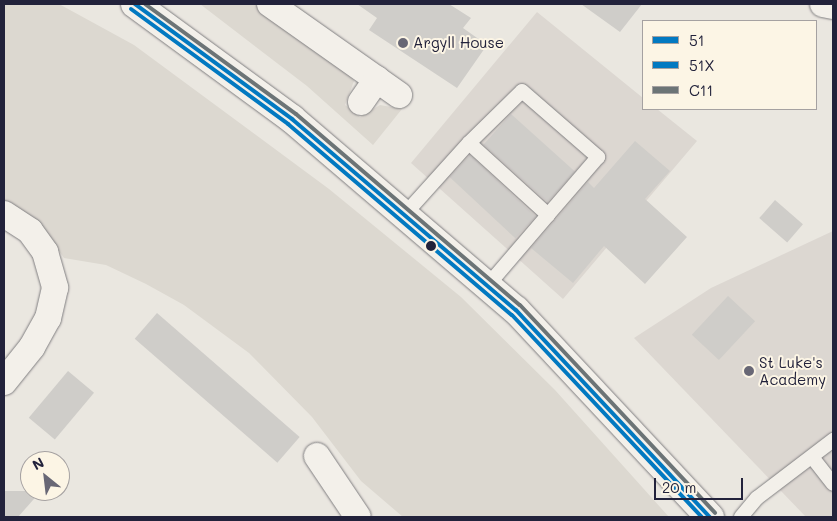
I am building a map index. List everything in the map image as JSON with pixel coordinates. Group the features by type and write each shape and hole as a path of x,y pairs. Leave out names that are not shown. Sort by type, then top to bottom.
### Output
{"main road":[{"path":"135,4 232,71 406,214 488,285 535,329 710,517"}],"street":[{"path":"270,4 400,95"},
{"path":"823,4 833,6"},
{"path":"361,102 377,79"},
{"path":"4,214 30,232 45,252 55,288 48,318 4,382"},
{"path":"317,456 358,517"}],"lane":[{"path":"406,214 469,144 522,91 598,157 488,285"},
{"path":"469,144 548,215"},
{"path":"741,517 757,498 833,440"},
{"path":"812,457 833,484"}],"shaded area":[{"path":"4,4 59,4 134,45 329,189 461,297 555,390 669,517 403,517 361,481 312,417 249,353 184,305 146,284 106,265 64,258 49,237 4,202"},
{"path":"200,4 254,4 341,65 354,81 345,105 360,117 380,105 402,109 373,145 307,86"},
{"path":"537,12 642,97 642,110 658,110 697,141 563,299 411,163"},
{"name":"St Luke's Academy","path":"833,231 833,517 806,517 634,338 711,288"}],"building":[{"path":"357,4 449,4 471,18 463,28 487,45 457,88 369,30 377,18"},
{"path":"581,4 642,4 620,32"},
{"path":"511,114 575,172 547,202 484,144"},
{"path":"635,141 670,171 645,199 687,237 645,284 604,246 573,283 531,248 588,182 594,188"},
{"path":"470,155 536,216 515,238 450,177"},
{"path":"775,200 803,224 787,242 759,218"},
{"path":"728,296 755,321 719,360 692,335"},
{"path":"157,313 300,437 277,463 135,339"},
{"path":"68,371 94,393 55,440 29,418"},
{"path":"4,491 20,491 20,501 32,501 18,517 4,517"}],"transit line":[{"name":"51","path":"135,4 292,119 516,310 710,517"},
{"name":"C11","path":"145,4 296,114 520,305 715,513"},
{"name":"51X","path":"131,9 288,124 512,315 702,517"}],"place":[{"name":"Argyll House","path":"403,43"},
{"name":"St Luke's Academy","path":"749,371"}]}
